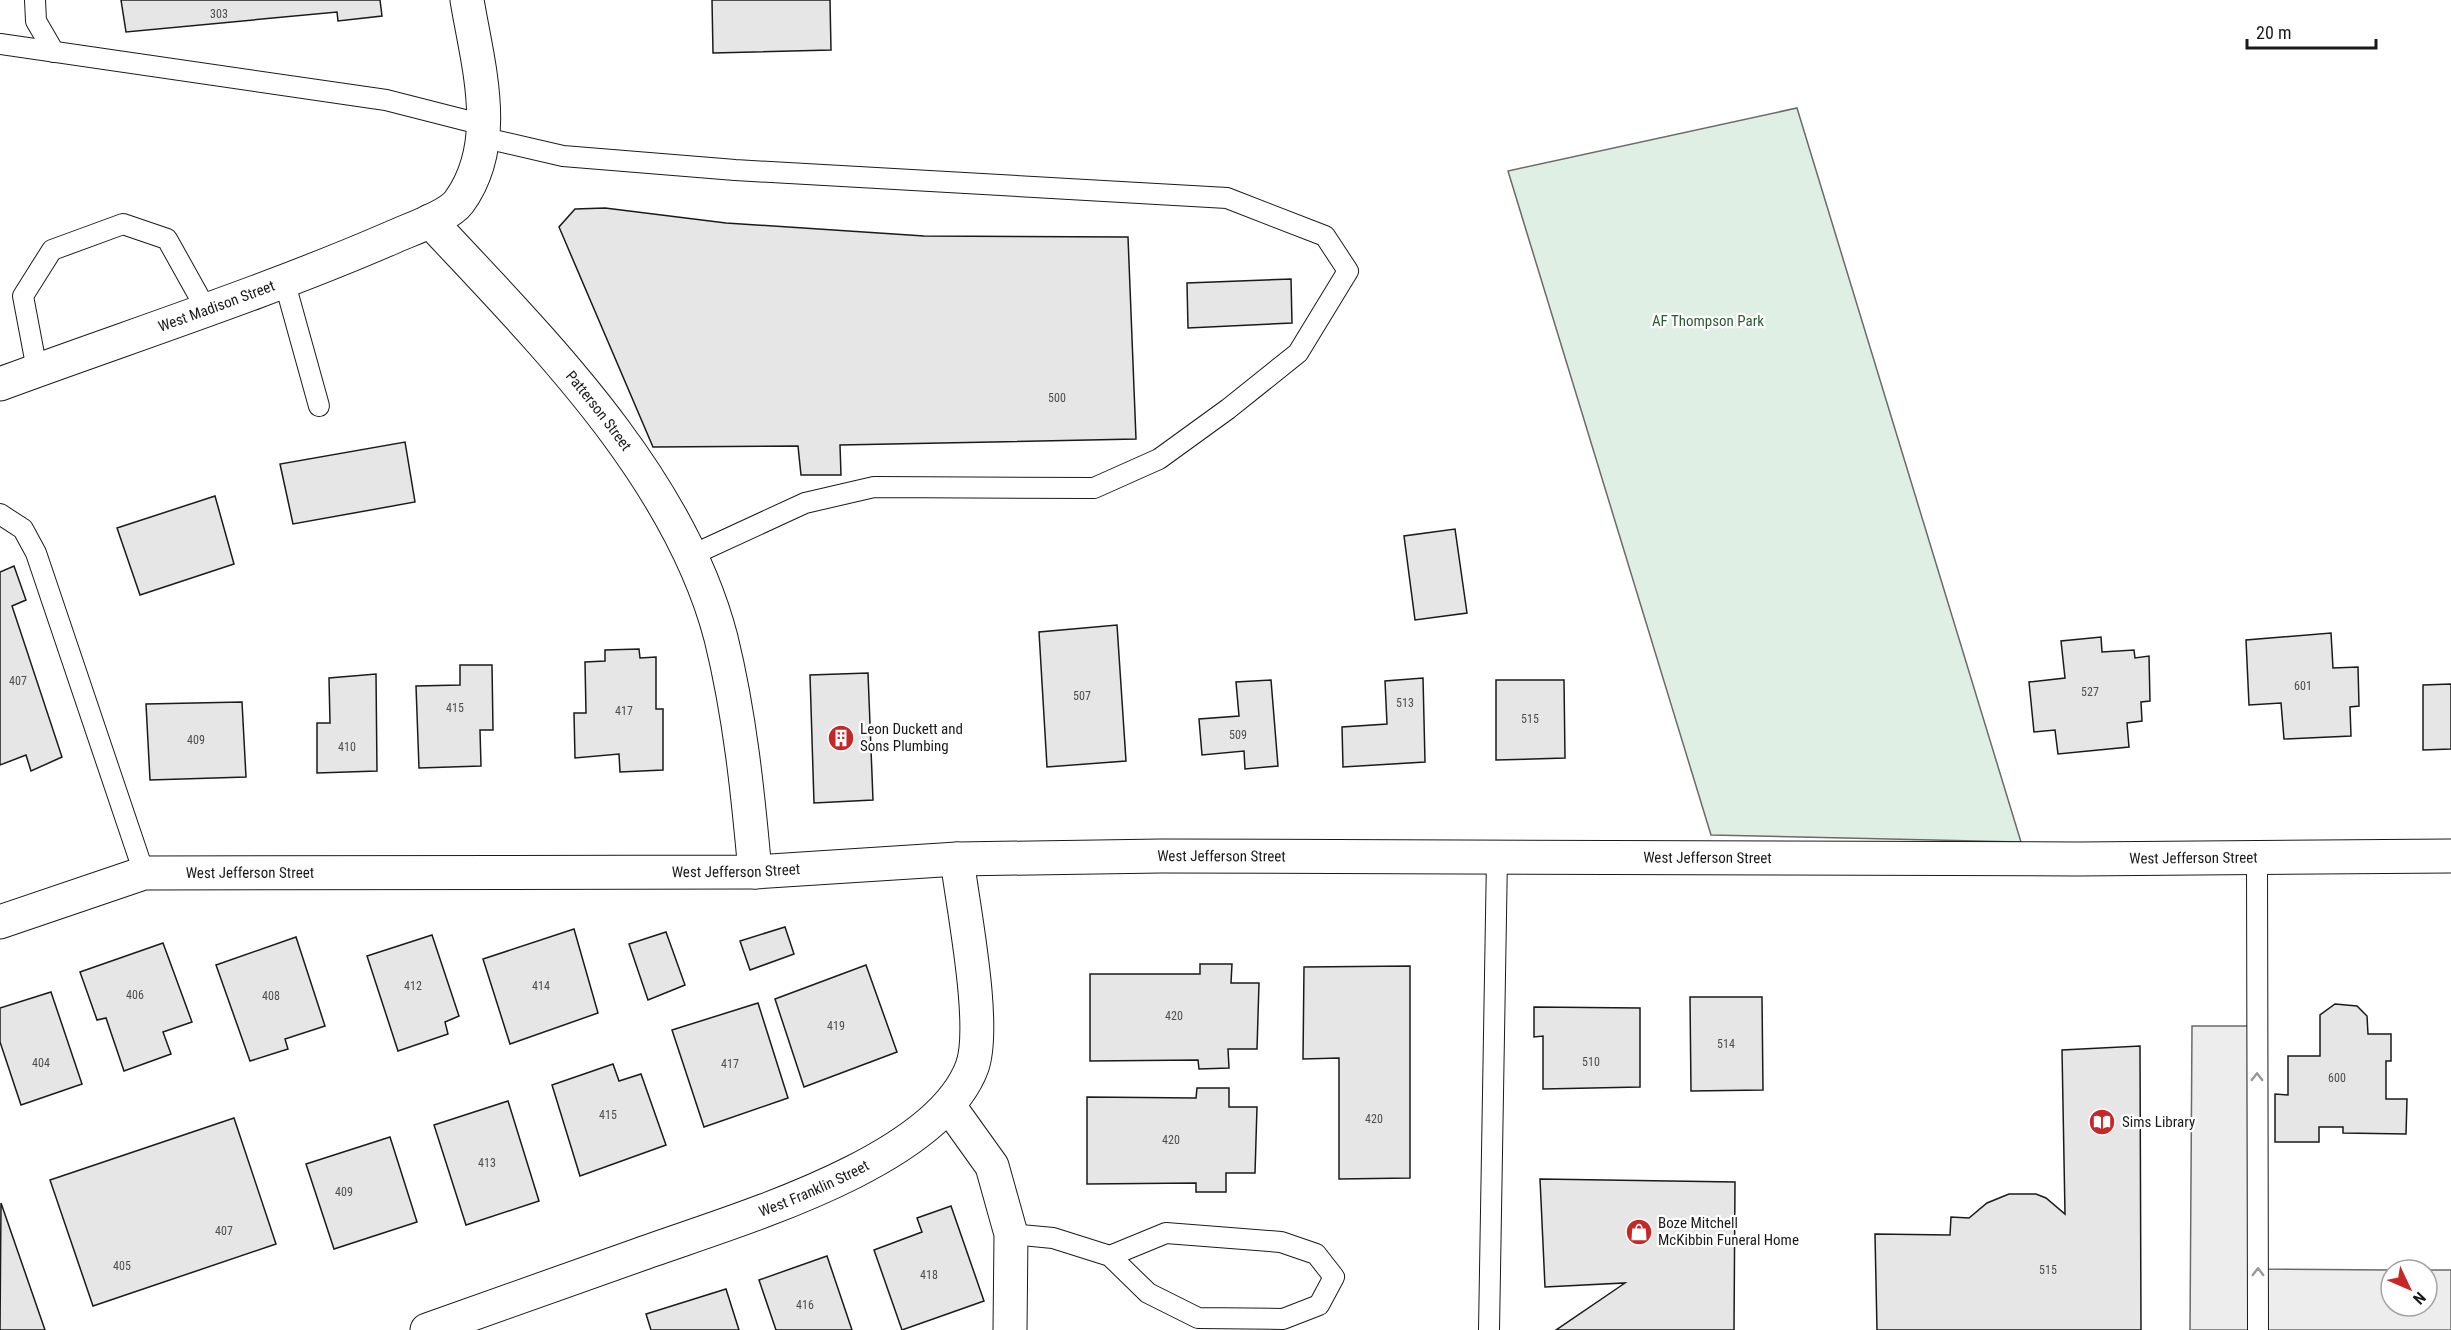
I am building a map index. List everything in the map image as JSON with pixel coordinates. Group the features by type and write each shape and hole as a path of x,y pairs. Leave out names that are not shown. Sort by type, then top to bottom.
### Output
{"street":[{"path":"430,221 458,204 477,165 484,132 482,85 467,0"},
{"name":"West Madison Street","path":"0,384 342,259 430,221"},
{"name":"Patterson Street","path":"430,221 555,355 634,457 690,556 720,637 746,767 754,872"},
{"name":"West Jefferson Street","path":"0,922 144,873 754,872 957,859 1161,856 2257,858 2451,856"},
{"name":"West Franklin Street","path":"427,1330 783,1203 870,1164 914,1136 949,1106 962,1090 973,1064 977,1017 957,859"},
{"path":"949,1106 992,1166 1011,1234 1010,1330"}],"lane":[{"path":"35,0 36,21 54,52"},
{"path":"0,44 386,100 563,156 735,170 1227,198 1325,236 1348,271 1298,353 1228,409 1159,459 1094,488 874,487 805,503 690,556"},
{"path":"37,370 23,296 52,250 123,224 167,239 206,309"},
{"path":"284,280 319,406"},
{"path":"0,514 24,529 36,553 144,873"},
{"path":"1489,1330 1497,857"},
{"path":"2257,858 2258,1330"},
{"path":"1011,1234 1053,1238 1110,1256 1148,1293 1198,1318 1283,1319 1319,1305 1334,1277 1316,1254 1281,1242 1166,1233 1110,1256"}],"green space":[{"name":"AF Thompson Park","path":"1797,108 2021,842 1711,835 1508,171"}],"shaded area":[{"path":"2192,1026 2255,1026 2256,1269 2379,1270 2379,1318 2439,1318 2439,1270 2451,1270 2451,1330 2190,1330"}],"building":[{"path":"121,0 380,0 382,16 338,21 337,12 126,32"},
{"path":"712,0 830,0 831,50 713,53"},
{"path":"605,208 726,223 924,236 1128,237 1136,439 840,445 841,475 801,475 798,446 653,447 559,227 575,209"},
{"path":"1291,279 1292,323 1188,328 1187,283"},
{"path":"405,442 415,502 293,524 280,464"},
{"path":"215,496 234,564 140,595 117,528"},
{"path":"1455,529 1467,613 1415,620 1404,536"},
{"path":"14,566 26,600 12,606 62,757 31,771 26,755 0,765 0,572"},
{"path":"1117,625 1126,761 1047,767 1039,632"},
{"path":"2331,633 2333,668 2358,667 2359,706 2350,707 2351,736 2284,739 2281,703 2249,705 2246,640"},
{"path":"2101,637 2102,652 2134,650 2135,658 2149,656 2150,701 2141,702 2142,721 2127,723 2129,747 2058,754 2055,730 2034,732 2029,682 2065,678 2061,641"},
{"path":"639,649 640,658 656,657 656,709 663,709 663,770 620,772 619,754 575,758 574,713 586,713 585,662 605,661 605,650"},
{"path":"460,665 492,665 493,730 480,730 481,766 419,768 416,686 460,685"},
{"name":"Leon Duckett and Sons Plumbing","path":"868,673 873,800 814,803 810,675"},
{"path":"376,674 377,771 317,773 317,723 330,723 329,678"},
{"path":"1423,678 1425,762 1343,767 1342,727 1387,724 1385,681"},
{"path":"1271,680 1278,766 1245,769 1244,751 1202,755 1199,719 1239,716 1236,682"},
{"path":"1496,680 1564,680 1565,758 1496,760"},
{"path":"2451,684 2451,749 2423,750 2423,685"},
{"path":"242,702 246,777 150,780 146,704"},
{"path":"785,927 794,954 750,970 740,941"},
{"path":"574,929 598,1013 510,1044 483,959"},
{"path":"666,932 685,985 648,1000 629,944"},
{"path":"432,935 459,1016 445,1022 448,1034 398,1051 367,956"},
{"path":"296,937 325,1026 285,1039 288,1049 250,1061 216,965"},
{"path":"163,943 192,1022 163,1032 171,1054 124,1071 106,1018 97,1020 80,972"},
{"path":"1200,964 1232,964 1231,983 1259,983 1257,1049 1228,1049 1229,1068 1199,1069 1198,1060 1090,1061 1090,974 1200,974"},
{"path":"866,965 897,1052 804,1087 775,999"},
{"path":"1410,966 1410,1178 1339,1179 1339,1058 1303,1059 1304,967"},
{"path":"51,992 82,1084 21,1105 0,1042 0,1008"},
{"path":"1690,997 1762,997 1763,1090 1691,1091"},
{"path":"758,1003 788,1098 704,1127 672,1030"},
{"path":"2335,1004 2357,1006 2367,1016 2368,1034 2391,1034 2391,1061 2386,1061 2386,1099 2407,1099 2406,1134 2343,1133 2343,1127 2319,1127 2319,1142 2275,1142 2275,1094 2288,1095 2288,1056 2320,1056 2320,1015"},
{"path":"1534,1007 1640,1008 1640,1087 1543,1089 1543,1036 1534,1037"},
{"name":"Sims Library","path":"2140,1046 2141,1330 1877,1330 1875,1234 1950,1235 1951,1217 1969,1218 1987,1203 2009,1194 2036,1194 2046,1198 2065,1214 2062,1050"},
{"path":"613,1064 619,1081 641,1074 666,1145 580,1176 552,1085"},
{"path":"1197,1088 1229,1088 1229,1107 1257,1107 1255,1173 1226,1173 1226,1192 1196,1192 1196,1183 1087,1184 1087,1097 1196,1098"},
{"path":"508,1101 539,1201 466,1225 434,1125"},
{"path":"234,1118 276,1244 93,1306 50,1180"},
{"path":"390,1137 417,1222 334,1249 306,1164"},
{"name":"Boze Mitchell McKibbin Funeral Home","path":"1540,1179 1735,1182 1734,1330 1556,1330 1625,1283 1545,1287"},
{"path":"1,1203 45,1330 0,1330"},
{"path":"951,1206 984,1301 902,1330 874,1250 922,1232 917,1218"},
{"path":"827,1256 852,1330 776,1330 759,1280"},
{"path":"726,1289 739,1330 651,1330 646,1314"}],"place":[{"name":"Leon Duckett and Sons Plumbing","path":"841,738"},
{"name":"Sims Library","path":"2102,1122"},
{"name":"Boze Mitchell McKibbin Funeral Home","path":"1639,1232"}]}
